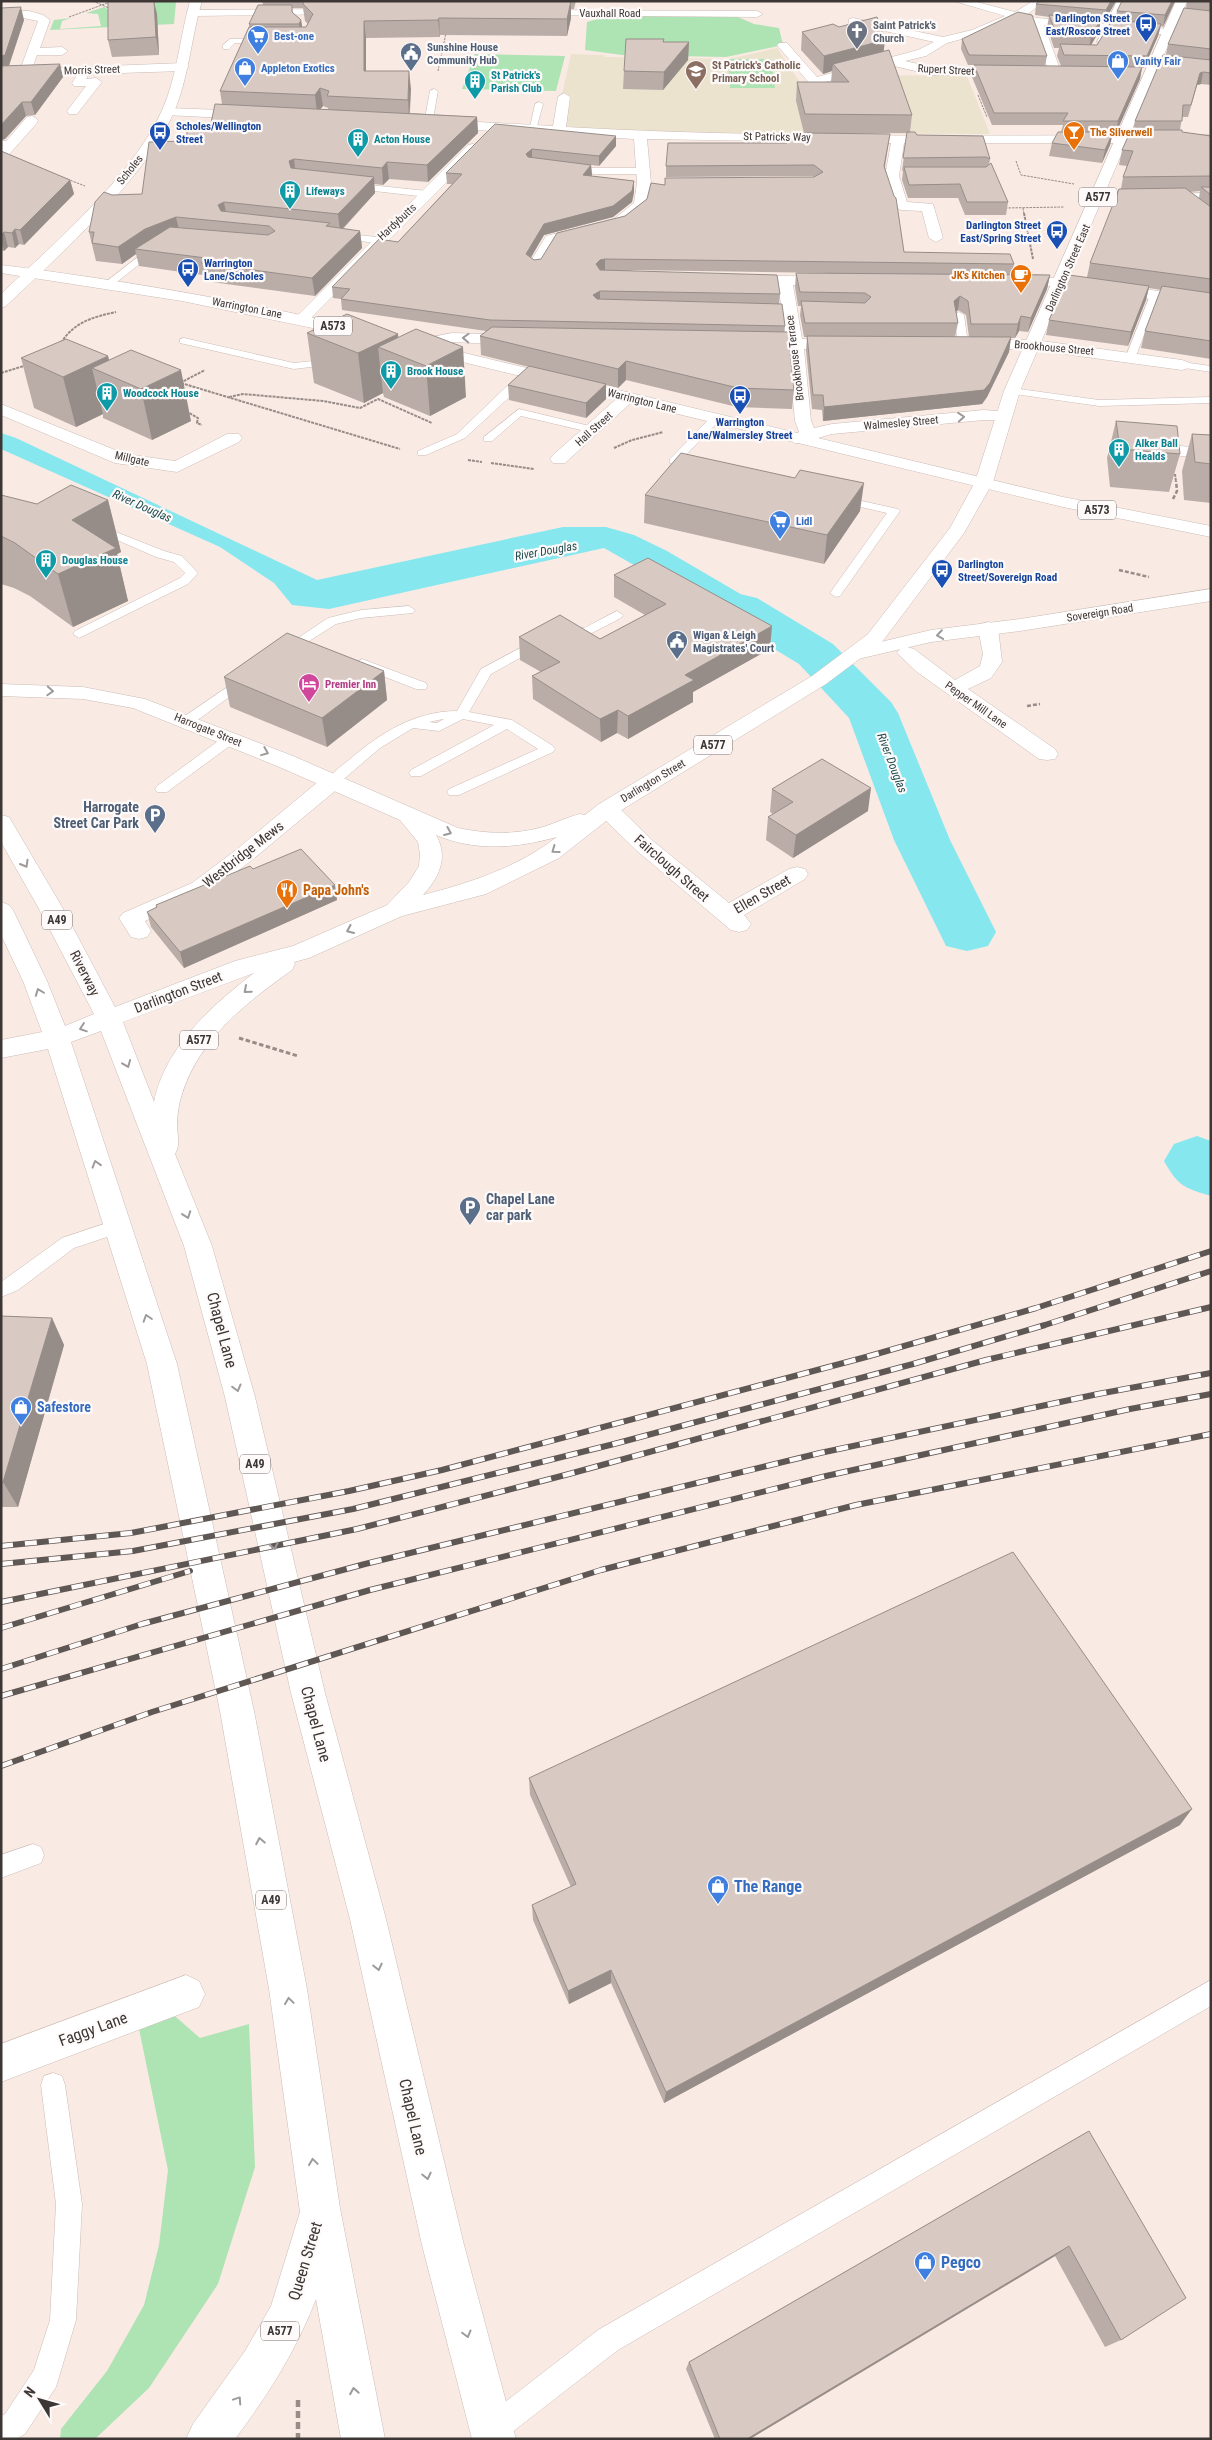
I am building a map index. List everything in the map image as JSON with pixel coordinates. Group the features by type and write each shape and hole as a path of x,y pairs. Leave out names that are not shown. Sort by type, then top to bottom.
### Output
{"main road":[{"path":"586,13 590,1"},
{"path":"735,14 736,1"},
{"path":"959,1 1037,21 1169,32"},
{"path":"783,46 814,81 893,62 931,49 943,40 976,32 1016,16 1041,1"},
{"name":"Darlington Street East","path":"984,482 1012,391 1034,345 1169,32 1181,15 1182,1"},
{"path":"194,7 299,12 357,12"},
{"name":"Scholes","path":"1,303 34,273 137,163 168,112 183,67 188,26 194,7"},
{"path":"1,15 15,10 44,20 25,73"},
{"name":"Vauxhall Road","path":"521,13 757,14"},
{"path":"853,21 943,40"},
{"path":"1037,21 1052,52 1055,72"},
{"path":"33,52 62,50"},
{"name":"Rupert Street","path":"893,62 920,70 1026,72"},
{"name":"Morris Street","path":"1,74 183,67"},
{"path":"73,111 96,82 78,82 85,70"},
{"path":"559,131 564,97"},
{"path":"168,112 268,116"},
{"path":"1,155 6,143 32,120"},
{"name":"St Patricks Way","path":"423,124 640,135 1002,141 1211,140"},
{"name":"Hardybutts","path":"302,319 377,240 427,194 493,127"},
{"path":"535,266 551,239 574,235 619,222 641,205 647,179 640,135"},
{"path":"898,139 896,176 901,206 928,207 936,238"},
{"path":"1098,198 1211,197"},
{"name":"A573","path":"1,269 34,273"},
{"name":"Warrington Lane","path":"34,273 110,283 302,319 379,338"},
{"path":"726,279 844,281"},
{"name":"Brookhouse Terrace","path":"785,280 788,310 795,344 804,436"},
{"path":"995,282 1061,282 1211,303"},
{"name":"Warrington Lane","path":"529,340 446,338 409,347 529,373 715,419 804,436 984,482"},
{"path":"735,343 862,344"},
{"name":"Brookhouse Street","path":"946,344 1034,345 1132,356 1182,365"},
{"name":"Hall Street","path":"559,459 594,430 628,397"},
{"name":"Millgate","path":"1,409 121,459 177,467 231,439"},
{"name":"Walmesley Street","path":"804,436 832,430 984,415 1003,416"},
{"path":"1166,450 1211,454"},
{"name":"A573","path":"984,482 1063,502 1211,532"},
{"name":"Darlington Street","path":"56,1038 244,967 301,952 394,910 478,889 551,854 607,809 820,680 875,638 958,529 984,482"},
{"name":"Sovereign Road","path":"850,658 930,636 1020,625 1211,595"},
{"path":"953,688 981,677 988,672 993,664 988,628"},
{"name":"Pepper Mill Lane","path":"907,653 1047,754"},
{"name":"Harrogate Street","path":"1,690 56,691 111,697 138,704 187,721 333,780 452,834 492,842 535,836 563,828 607,809"},
{"name":"Westbridge Mews","path":"139,931 131,918 200,888 244,855 333,780"},
{"name":"Fairclough Street","path":"607,809 645,846 733,919"},
{"name":"Harrogate Street","path":"394,910 418,889 432,863 432,851 428,838 420,826 404,811"},
{"name":"Riverway","path":"1,822 50,906 109,1019"},
{"name":"Ellen Street","path":"733,919 797,874"},
{"name":"A49","path":"1,910 35,981 56,1038 162,1364 235,1702 288,1989 320,2208 363,2439"},
{"name":"Darlington Street","path":"169,1166 164,1121 171,1089 184,1062 206,1031 229,1005 251,986 301,952"},
{"name":"Chapel Lane","path":"109,1019 169,1166 198,1246 240,1397 308,1693 368,1919 487,2436"},
{"name":"A577","path":"1,1049 56,1038"},
{"name":"Faggy Lane","path":"1,2063 186,1994"},
{"name":"Queen Street","path":"208,2439 237,2401 286,2322 306,2270 320,2208"}],"lane":[{"path":"1096,46 1122,1"},
{"path":"226,47 233,41 277,40"},
{"path":"423,124 434,91"},
{"path":"532,130 539,104"},
{"path":"559,167 647,179"},
{"path":"343,185 427,194"},
{"path":"1183,198 1197,210"},
{"path":"328,235 377,240"},
{"path":"110,283 163,244"},
{"path":"1132,356 1154,295"},
{"path":"959,315 963,344"},
{"path":"184,341 294,366 315,364 347,354"},
{"path":"1182,365 1211,369"},
{"path":"422,453 461,436 529,373"},
{"path":"1012,391 1099,403 1211,400"},
{"path":"1128,403 1132,391"},
{"path":"488,440 519,412 594,430"},
{"path":"712,470 674,461 715,419"},
{"path":"827,496 894,512 836,593"},
{"path":"79,634 184,581 192,573 178,559 160,554 107,531 83,524"},
{"path":"270,661 301,638 332,621 346,616 408,610"},
{"path":"461,715 481,679 494,666 562,630 586,632 617,615"},
{"path":"301,638 315,645"},
{"path":"352,659 421,686"},
{"path":"187,721 254,672"},
{"path":"333,780 375,745 395,732 443,713 507,723 548,749 454,792"},
{"path":"416,773 507,723"},
{"path":"162,790 230,739"},
{"path":"1,1290 12,1285 68,1243 116,1227"},
{"path":"1,1867 33,1854"},
{"path":"487,2436 608,2340 1211,1992"},
{"path":"1,2432 15,2424 46,2377 63,2320 69,2204 53,2085"}],"path":[{"path":"93,1 117,10"},
{"path":"64,18 113,1"},
{"path":"434,91 446,31"},
{"path":"968,71 1002,141"},
{"path":"1016,161 1020,176 1098,198"},
{"path":"64,178 108,196"},
{"path":"1004,208 1022,208 1098,198"},
{"path":"1022,208 1038,282"},
{"path":"58,349 67,333 81,322 120,312"},
{"path":"172,387 218,364 234,353"},
{"path":"1,373 31,364"},
{"path":"172,380 402,450 539,469"},
{"path":"228,397 243,394 323,401 360,408 378,400 461,436"},
{"path":"184,410 198,418 197,423 231,439"},
{"path":"612,449 632,440 667,430"},
{"path":"1165,523 1177,491 1166,450"},
{"path":"231,1038 238,1038 298,1056"},
{"path":"298,2400 298,2439"}],"shaded area":[{"name":"St Patrick's Catholic Primary School","path":"777,48 799,81 821,89 874,75 967,76 990,134 708,133 582,130 566,125 571,96 562,95 571,54 604,55 604,57 729,59"}],"green space":[{"path":"155,1 176,2 174,24 50,30 54,20 71,18 62,21 60,29 101,26 98,14 86,13 104,7 109,10"},
{"path":"607,16 738,17 754,24 779,28 783,45 726,57 622,55 585,50 587,22"},
{"path":"475,54 565,56 556,91 462,89"},
{"path":"728,59 771,59 775,88 730,88"},
{"path":"169,2011 200,2038 249,2024 255,2167 218,2284 149,2388 95,2439 60,2439 61,2429 107,2371 144,2305 159,2245 168,2170 138,2024"}],"water":[{"path":"1,433 16,438 317,580 563,527 606,527 634,535 667,551 831,647 808,664 604,548 329,609 292,605 274,583 220,547 1,449"},
{"path":"856,683 882,710 894,734 922,811 955,882 987,924 951,937 916,871 901,823 889,795 890,773 881,740 838,694"}],"building":[{"path":"108,1 154,1 156,37 108,40"},
{"path":"303,1 571,1 567,19 439,18 438,20 364,21 364,71 409,71 408,100 327,96 329,91 320,88 315,95 220,91 249,27 306,27 313,14 303,4"},
{"path":"1040,1 1111,1 1106,10 1036,4"},
{"path":"1122,1 1172,1 1165,15 1117,11"},
{"path":"258,5 292,5 292,12 301,20 299,24 249,24"},
{"path":"21,7 5,55 1,56 1,8"},
{"path":"1184,8 1211,11 1211,49 1168,44"},
{"path":"1018,12 1032,15 1047,56 969,55 962,39"},
{"path":"1049,15 1101,19 1091,37 1057,36"},
{"path":"877,17 885,40 824,56 802,32 833,24 839,27"},
{"path":"1112,20 1161,24 1147,56 1064,55 1060,44 1097,45"},
{"path":"626,39 664,39 663,42 689,42 664,72 624,71"},
{"path":"889,50 912,115 805,114 797,82 849,82 833,64"},
{"path":"1163,55 1211,60 1211,73 1200,73 1191,105 1183,105 1182,121 1135,121"},
{"path":"60,64 31,102 22,102 1,125 1,66"},
{"path":"974,65 1142,67 1118,121 1063,121 1068,113 994,113"},
{"path":"215,104 477,117 427,165 387,162 382,168 294,159 289,161 291,168 374,177 338,214 224,202 218,205 221,211 330,223 326,226 360,231 312,278 201,263 206,258 135,249 170,227 268,235 275,231 269,226 176,217 145,229 118,247 92,243 94,232 89,232 95,202 104,192 112,195 142,194 149,142 186,141 188,124 211,123"},
{"path":"495,124 616,136 599,156 532,149 526,154 528,157 591,165 583,175 634,181 632,191 613,206 544,224 526,254 534,260 541,259 557,233 625,216 647,199 651,183 665,185 665,178 814,177 823,172 814,165 666,166 668,143 787,143 787,139 809,138 807,133 890,134 884,166 896,198 904,252 1010,254 1014,264 605,259 600,260 596,264 600,270 777,275 780,294 600,291 593,295 597,299 782,304 785,326 490,320 341,299 350,289 332,287 379,239 398,242 462,174 446,173"},
{"path":"1131,130 1182,130 1182,132 1211,136 1211,176 1123,177 1133,151 1122,150"},
{"path":"907,132 915,132 917,135 983,136 990,159 986,157 903,158"},
{"path":"1058,132 1113,132 1105,150 1052,143"},
{"path":"1,151 70,180 20,230 15,229 12,233 4,232 1,235 1,174"},
{"path":"991,163 1008,202 967,202 960,184 909,185 904,167 986,167"},
{"path":"1201,187 1211,187 1211,195"},
{"path":"1185,188 1211,207 1211,279 1090,263 1119,189"},
{"path":"796,273 1050,275 1031,318 1021,316 1018,324 971,324 968,301 960,296 954,301 958,323 805,323 801,301 865,303 871,297 865,293 800,292"},
{"path":"1069,275 1149,286 1131,332 1049,320"},
{"path":"1162,286 1211,293 1211,341 1145,331"},
{"path":"347,314 398,334 358,353 307,333"},
{"path":"492,327 788,332 794,390 738,388 626,361 618,369 480,336"},
{"path":"416,329 463,347 426,366 378,347"},
{"path":"807,336 1011,337 990,383 984,390 824,407 823,395 813,395"},
{"path":"66,339 108,356 63,377 21,358"},
{"path":"131,350 181,370 141,389 92,368"},
{"path":"529,366 606,384 586,403 508,385"},
{"path":"1116,421 1177,426 1180,454 1120,449"},
{"path":"1192,434 1211,435 1211,464 1195,462"},
{"path":"681,453 795,478 800,470 864,483 827,535 645,495"},
{"path":"71,485 108,500 72,520 116,548 58,574 15,543 1,536 1,495 37,504"},
{"name":"Wigan & Leigh Magistrates' Court","path":"648,558 772,626 685,675 694,680 628,716 618,710 600,719 532,676 560,662 519,637 560,615 600,639 666,604 614,575"},
{"path":"287,633 384,671 322,718 224,677"},
{"path":"822,759 871,788 796,835 768,817 793,802 772,789"},
{"path":"301,849 335,885 180,952 147,912 157,907 156,905 250,866 253,869"},
{"path":"1,1316 52,1318 3,1482 1,1482"},
{"path":"1013,1552 1192,1809 666,2092 611,1970 568,1991 532,1905 576,1884 529,1778"},
{"name":"Pegco","path":"1089,2131 1186,2298 1121,2340 1069,2246 747,2439 720,2439 689,2362"}],"waterway":[{"name":"River Douglas","path":"740,608 816,654 873,713 922,840 967,932"},
{"name":"River Douglas","path":"1197,1161 1211,1171"}],"railway":[{"path":"1,1546 131,1533 349,1491 442,1470 866,1357 1036,1308 1211,1251"},
{"path":"1,1564 133,1551 353,1509 614,1444 913,1364 1045,1325 1211,1271"},
{"path":"1,1602 357,1529 569,1474 986,1360 1211,1307"},
{"path":"1,1669 142,1624 365,1564 820,1453 1098,1394 1211,1373"},
{"path":"1,1696 370,1590 826,1476 1130,1409 1211,1394"},
{"path":"1,1766 152,1712 601,1570 856,1505 1211,1434"},
{"path":"1,1628 190,1571"}],"place":[{"name":"Darlington Street East/Roscoe Street","path":"1146,43"},
{"name":"Saint Patrick's Church","path":"857,50"},
{"name":"Best-one","path":"258,55"},
{"name":"Sunshine House Community Hub","path":"411,72"},
{"name":"Vanity Fair","path":"1118,80"},
{"name":"Appleton Exotics","path":"245,87"},
{"name":"St Patrick's Catholic Primary School","path":"696,90"},
{"name":"St Patrick's Parish Club","path":"475,100"},
{"name":"Scholes/Wellington Street","path":"160,151"},
{"name":"The Silverwell","path":"1074,151"},
{"name":"Acton House","path":"358,158"},
{"name":"Lifeways","path":"290,210"},
{"name":"Darlington Street East/Spring Street","path":"1057,250"},
{"name":"Warrington Lane/Scholes","path":"188,288"},
{"name":"JK's Kitchen","path":"1021,294"},
{"name":"Brook House","path":"391,390"},
{"name":"Woodcock House","path":"107,412"},
{"name":"Warrington Lane/Walmersley Street","path":"740,415"},
{"name":"Alker Ball Healds","path":"1119,468"},
{"name":"Lidl","path":"780,540"},
{"name":"Douglas House","path":"46,579"},
{"name":"Darlington Street/Sovereign Road","path":"942,589"},
{"name":"Wigan & Leigh Magistrates' Court","path":"677,660"},
{"name":"Premier Inn","path":"309,703"},
{"name":"Harrogate Street Car Park","path":"155,834"},
{"name":"Papa John's","path":"287,909"},
{"name":"Chapel Lane car park","path":"470,1226"},
{"name":"Safestore","path":"21,1426"},
{"name":"The Range","path":"718,1905"},
{"name":"Pegco","path":"925,2281"}]}
